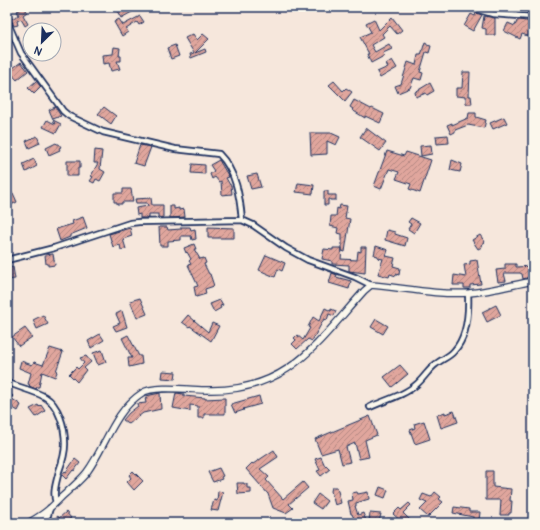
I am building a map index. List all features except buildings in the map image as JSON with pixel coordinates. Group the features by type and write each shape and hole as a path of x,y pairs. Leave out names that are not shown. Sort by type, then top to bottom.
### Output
{"street":[{"path":"469,7 493,14 533,17"},
{"path":"7,21 21,53 63,111 69,116 91,127 116,135 175,150 219,154 223,157 234,177 239,197 242,220"},
{"path":"7,260 54,248 130,223 242,220 253,225 273,240 300,256 317,264 355,277 371,285 427,292 468,293 533,281"},
{"path":"28,523 50,508 82,478 88,471 110,430 128,405 144,391 155,389 234,389 274,378 304,358 371,285"},
{"path":"370,407 411,389 436,364 448,357 454,351 463,334 467,317 468,293"},
{"path":"7,382 46,397 53,403 57,411 63,429 65,443 56,483 55,498 59,499"},
{"path":"40,523 48,515 50,508"}]}
